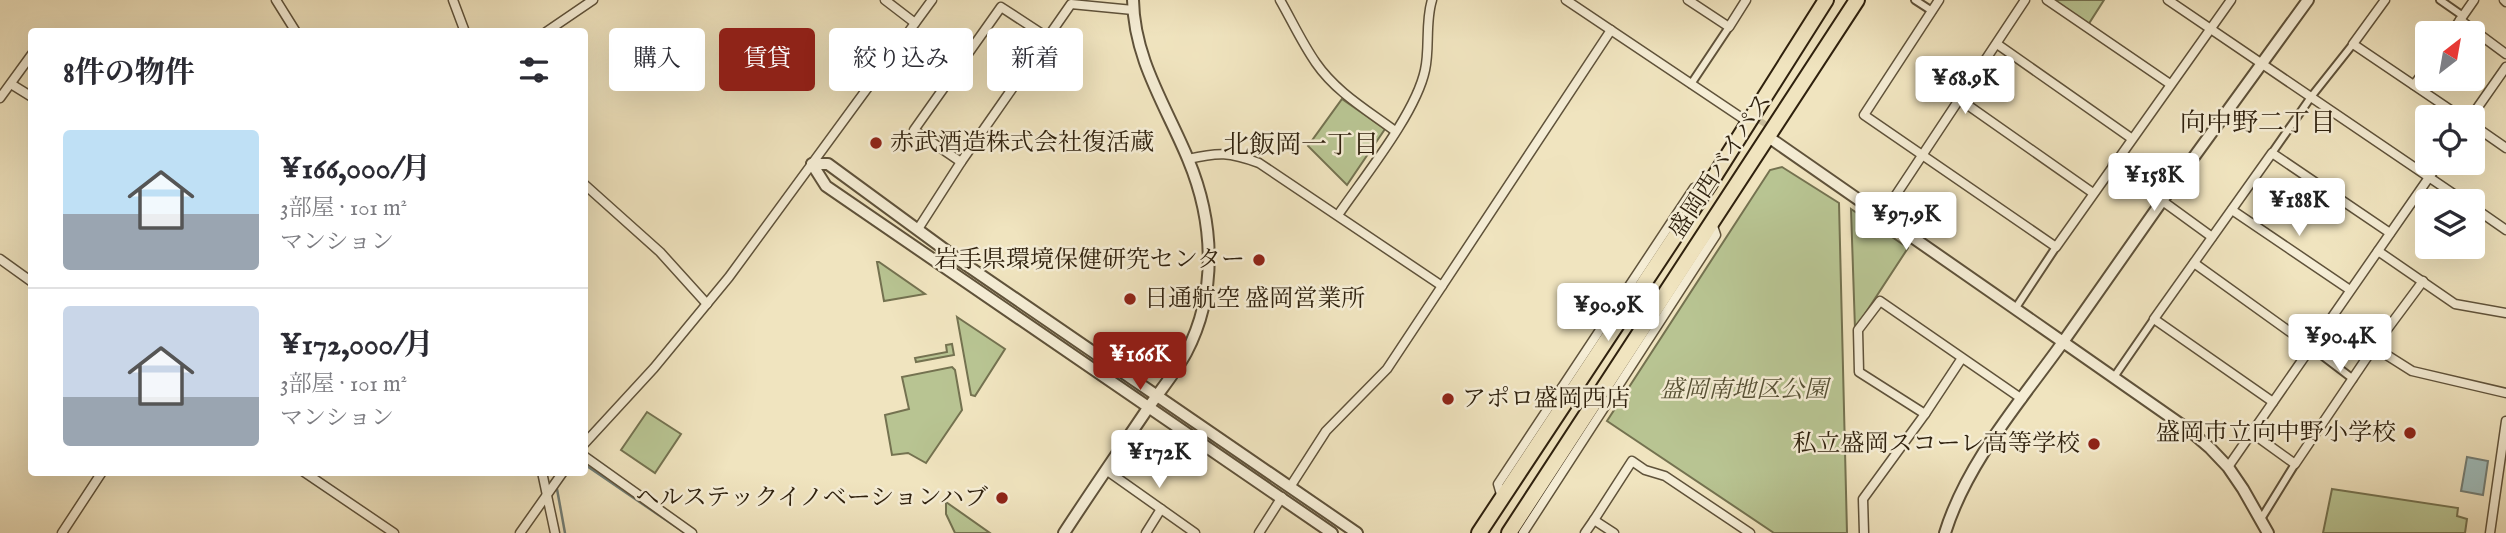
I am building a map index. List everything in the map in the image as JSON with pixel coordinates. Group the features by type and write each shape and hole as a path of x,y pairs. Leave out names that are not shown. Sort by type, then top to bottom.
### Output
{"highway":[{"name":"盛岡西バイパス","path":"1479,533 1709,185 1826,0"},
{"name":"盛岡西バイパス","path":"1509,533 1857,0"}],"street":[{"path":"276,0 294,28"},
{"path":"453,0 464,28"},
{"path":"552,28 593,0"},
{"path":"885,0 915,23"},
{"path":"588,440 654,368 707,304 932,0"},
{"path":"1280,0 1315,62 1330,80 1395,131"},
{"path":"1338,215 1412,103 1425,72 1432,0"},
{"path":"1566,0 1748,122"},
{"path":"1688,0 1729,27"},
{"path":"1691,84 1746,0"},
{"path":"1915,0 1932,11"},
{"path":"1939,0 1864,115 2056,247"},
{"path":"1882,216 2025,0"},
{"path":"2047,0 2170,84"},
{"path":"2168,0 2446,189"},
{"path":"2015,309 2131,138 2231,0"},
{"path":"1945,533 1970,473 2308,0"},
{"path":"2114,377 2311,97 2385,0"},
{"path":"2440,0 2506,54"},
{"path":"2460,21 2474,0"},
{"path":"1054,28 1071,4 1133,5 1139,50 1188,159 1201,196 1208,230 1209,277 1204,305 1185,354 1064,533"},
{"path":"961,162 914,130 1001,7 1033,28"},
{"path":"1290,487 1326,431 1387,369 1611,30"},
{"path":"1997,44 2131,138"},
{"path":"2353,44 2443,105"},
{"path":"0,98 28,60"},
{"path":"2480,105 2506,68"},
{"path":"11,83 28,94"},
{"path":"918,229 1010,91"},
{"path":"1959,99 2093,193"},
{"path":"2485,133 2506,148"},
{"path":"1768,136 2189,430 2228,467 2268,533"},
{"path":"1188,159 1217,152 1259,163 1442,286"},
{"path":"2272,153 2390,233"},
{"path":"812,164 828,164 959,260 1357,533"},
{"path":"812,164 826,186 1332,533"},
{"path":"2113,165 2212,237"},
{"path":"2228,467 2429,177"},
{"path":"588,188 660,252 707,304"},
{"path":"2232,210 2350,290"},
{"path":"2485,215 2506,230"},
{"path":"1523,533 1716,235 1712,223"},
{"path":"2378,251 2455,304 2506,313"},
{"path":"0,259 28,279"},
{"path":"2193,263 2353,379"},
{"path":"2260,519 2374,347 2423,281"},
{"path":"1925,414 1858,372 1858,330 1880,301 2022,399"},
{"path":"2154,319 2273,402"},
{"path":"2374,347 2412,371 2506,393"},
{"path":"1864,533 1863,499 1962,358"},
{"path":"2490,533 2506,422"},
{"path":"2252,433 2295,464"},
{"path":"588,459 692,533"},
{"path":"1585,533 1632,461 1645,470 1665,476 1750,533"},
{"path":"1106,470 1195,533"},
{"path":"62,533 99,476"},
{"path":"310,476 394,533"},
{"path":"543,476 555,533"},
{"path":"520,533 560,476"},
{"path":"1259,533 1282,497"},
{"path":"1146,533 1161,509"},
{"path":"1594,520 1614,533"}],"green space":[{"path":"2051,0 2104,0 2088,25"},
{"path":"1342,99 1385,129 1347,185 1308,146"},
{"name":"盛岡南地区公園","path":"1782,167 1839,203 1847,533 1774,533 1607,421 1770,170"},
{"name":"盛岡南地区公園","path":"1851,209 1908,248 1855,329"},
{"path":"879,262 925,294 884,301"},
{"path":"957,317 1005,349 975,396 971,395"},
{"path":"952,344 954,355 916,362 915,358 947,352 946,345"},
{"path":"952,367 955,370 962,410 926,463 908,453 892,455 885,415 909,409 902,377"},
{"path":"647,412 681,434 655,473 621,450"},
{"path":"2332,489 2458,508 2457,516 2467,519 2465,533 2323,533"},
{"path":"946,502 990,533 955,533 946,514"}],"water":[{"path":"2467,457 2488,461 2483,495 2461,491"}],"waterway":[{"path":"588,467 685,533"},
{"path":"557,489 565,533"}],"tunnel":[{"path":"1745,111 1782,135"}],"place":[{"name":"赤武酒造株式会社復活蔵","path":"876,143"},
{"name":"岩手県環境保健研究センター","path":"1259,260"},
{"name":"日通航空 盛岡営業所","path":"1130,299"},
{"name":"アポロ盛岡西店","path":"1448,399"},
{"name":"盛岡市立向中野小学校","path":"2410,433"},
{"name":"私立盛岡スコーレ高等学校","path":"2094,444"},
{"name":"ヘルステックイノベーションハブ","path":"1002,498"}],"district":[{"name":"向中野二丁目","path":"2258,123"},
{"name":"北飯岡一丁目","path":"1301,145"}]}
